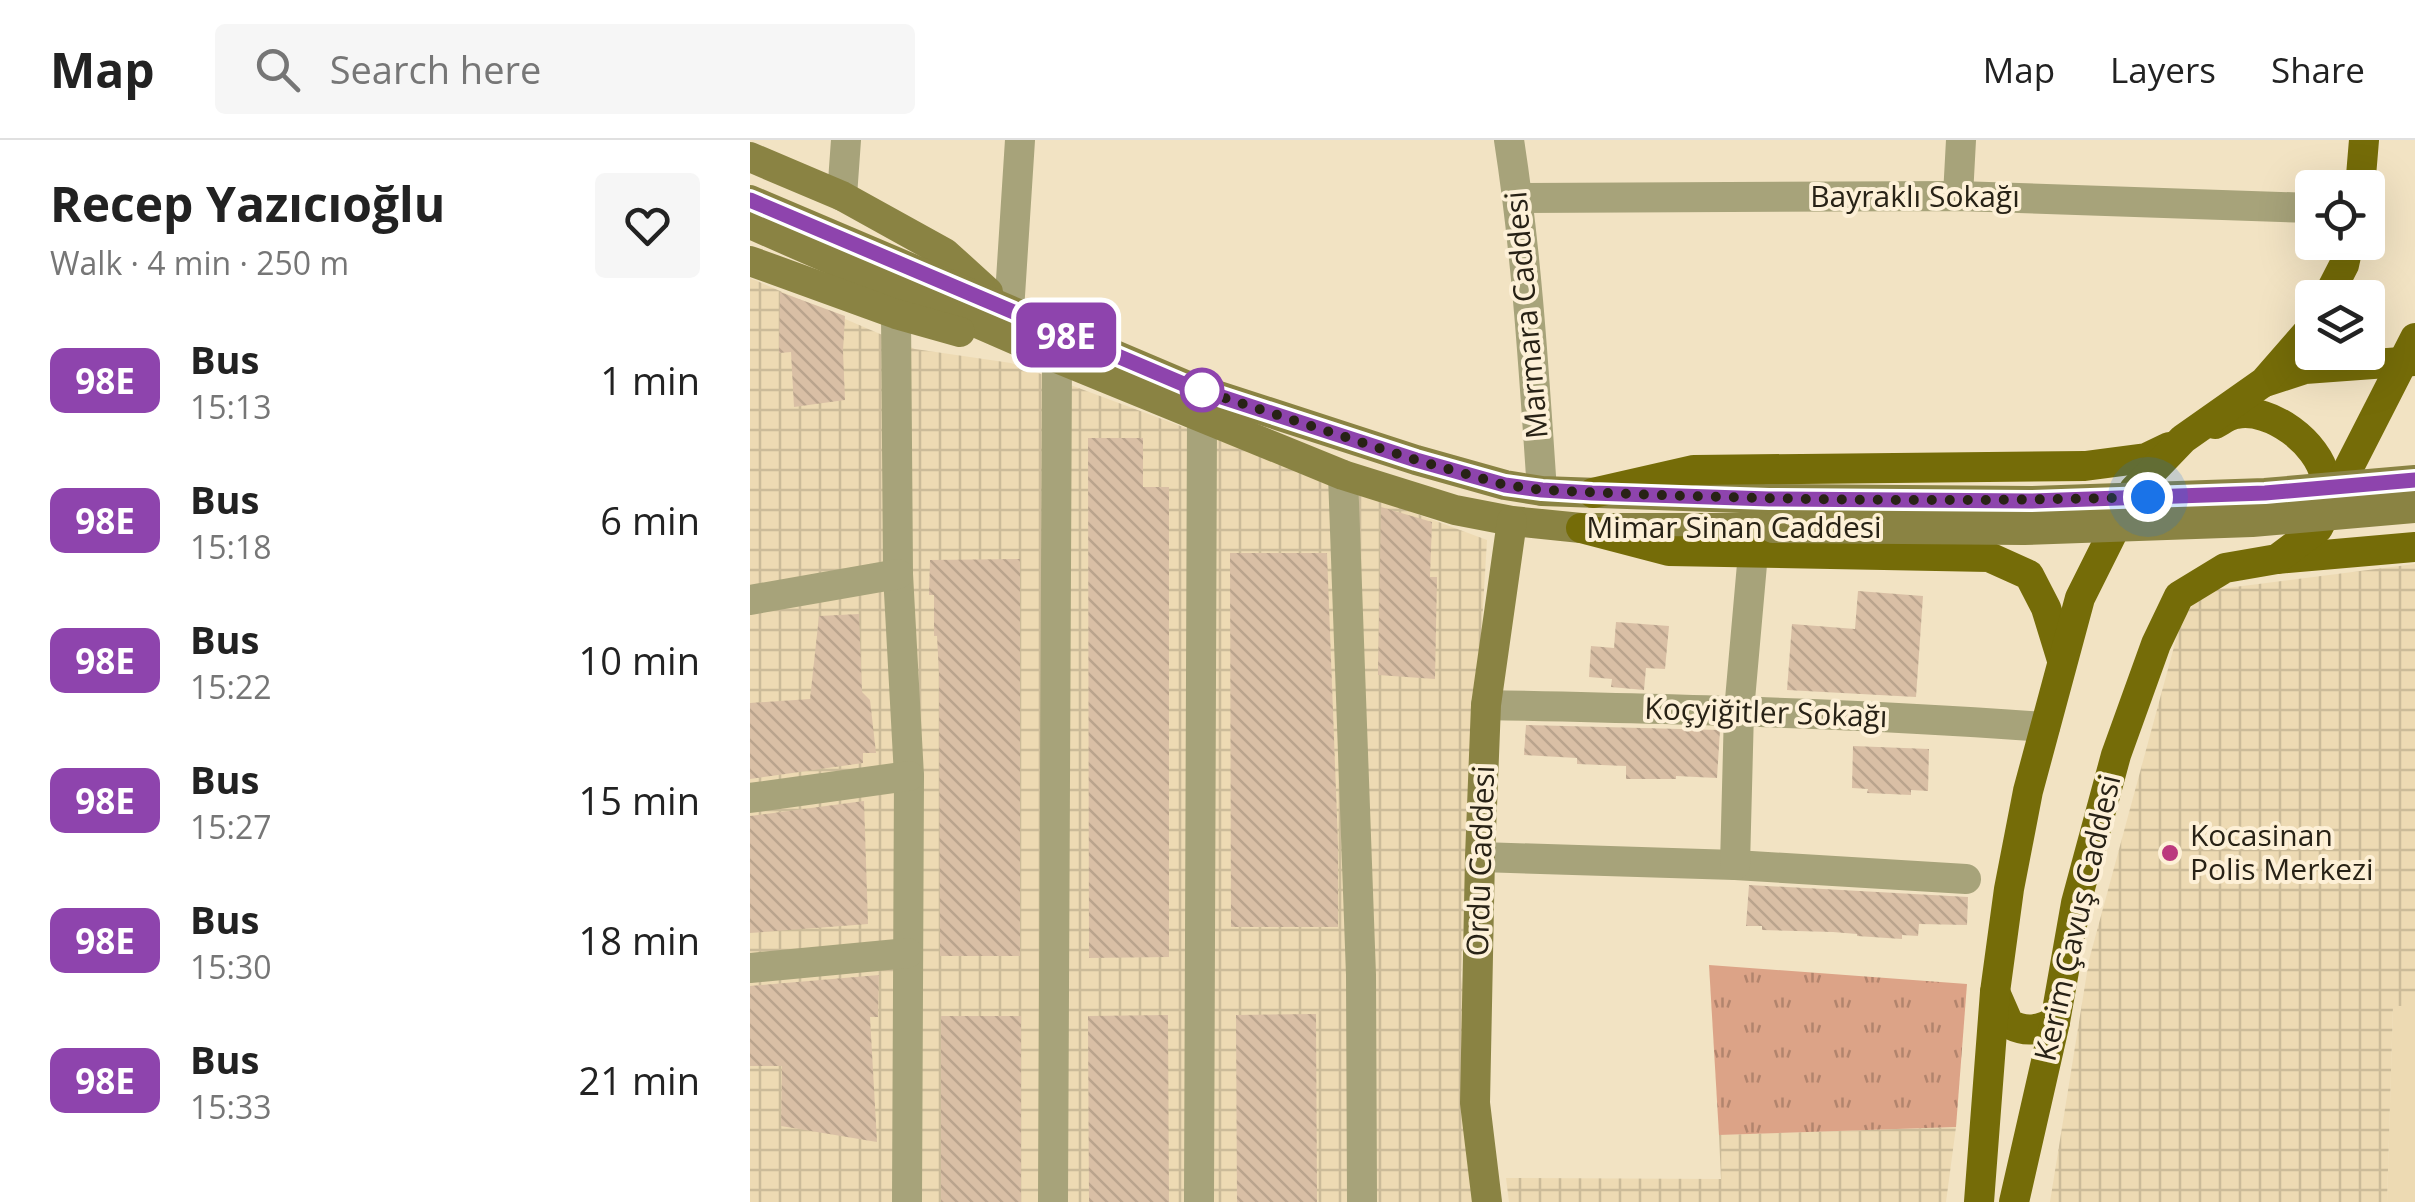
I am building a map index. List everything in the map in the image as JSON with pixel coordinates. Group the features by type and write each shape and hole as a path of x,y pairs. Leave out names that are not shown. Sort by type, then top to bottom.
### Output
{"main road":[{"path":"2362,170 2364,140"},
{"path":"750,157 842,196 945,254 1009,311"},
{"name":"Mimar Sinan Caddesi","path":"750,200 1188,386 1505,485 1771,513 2024,530 2252,522 2415,508"},
{"name":"Mimar Sinan Caddesi","path":"750,224 1057,358 1343,475 1456,510 1512,521 1580,528 1771,513 2265,493 2415,480"},
{"path":"750,261 896,314 1057,358"},
{"path":"2183,439 2264,382 2295,346"},
{"path":"2264,382 2305,369 2411,353"},
{"name":"Kerim Çavuş Caddesi","path":"2014,1202 2055,1022 2076,903 2116,755 2163,628 2179,596 2225,568 2276,559 2318,528 2411,353"},
{"path":"1592,493 1694,470 2085,466 2146,458 2236,414 2264,416 2300,435 2316,454 2326,478 2326,511"},
{"name":"Kerim Çavuş Caddesi","path":"1980,1202 1995,992 2012,873 2045,727 2080,598 2134,490 2183,439"},
{"name":"Ordu Caddesi","path":"1487,1202 1475,1102 1480,858 1486,705 1512,521"},
{"path":"1580,528 1668,551 1989,557 2029,575 2046,608 2063,662"},
{"path":"2276,559 2415,547"},
{"path":"1995,992 2009,1024 2038,1030 2055,1022"}],"street":[{"path":"842,196 846,140"},
{"path":"1009,311 1020,140"},
{"name":"Marmara Caddesi","path":"1509,140 1530,307 1542,490"},
{"path":"1958,196 1961,140"},
{"name":"Bayraklı Sokağı","path":"1518,198 1958,196 2295,207"},
{"path":"896,314 898,574 908,776 907,1202"},
{"path":"1053,1202 1057,358"},
{"path":"1199,1202 1202,416"},
{"path":"1343,475 1362,976 1362,1202"},
{"path":"1735,865 1739,710 1753,553"},
{"path":"750,600 898,574"},
{"name":"Koçyiğitler Sokağı","path":"1486,705 1739,710 2045,727"},
{"path":"750,798 908,776"},
{"path":"1480,858 1735,865 1966,879"},
{"path":"750,968 908,954"}],"shaded area":[{"path":"750,278 915,349 1011,363 1487,540 1461,976 1487,1202 750,1202"},
{"path":"2415,564 2415,1006 2393,1006 2387,1202 2050,1202 2089,960 2181,621 2203,591"},
{"path":"2393,1006 2415,1006 2415,1202 2387,1202"},
{"path":"1956,1127 1946,1202 1509,1202 1506,1178 1721,1179 1719,1135"}],"green space":[{"path":"1709,965 1967,984 1956,1127 1719,1135"}],"building":[{"path":"780,292 845,316 845,400 794,407 791,352 779,353"},
{"path":"1088,438 1143,438 1143,487 1169,487 1169,957 1089,958"},
{"path":"1381,507 1432,522 1430,577 1437,577 1435,679 1378,675"},
{"path":"1230,553 1327,553 1338,927 1231,927"},
{"path":"1020,559 1020,956 940,956 939,672 934,595 929,595 930,560"},
{"path":"1858,591 1923,596 1916,697 1787,690 1792,624 1855,629"},
{"path":"859,614 862,692 870,700 876,753 863,753 863,763 750,779 750,703 810,699 819,616"},
{"path":"1616,622 1669,626 1665,669 1646,668 1644,690 1611,687 1612,679 1589,677 1591,646 1614,648"},
{"path":"1526,725 1720,730 1717,778 1626,779 1626,766 1577,764 1577,758 1524,755"},
{"path":"1853,746 1929,749 1928,791 1911,790 1911,795 1867,793 1868,789 1852,788"},
{"path":"864,801 868,924 750,933 750,816"},
{"path":"1749,885 1968,897 1967,925 1919,924 1918,936 1902,935 1902,939 1762,930 1762,926 1746,926"},
{"path":"879,975 878,1017 870,1017 877,1142 781,1126 782,1066 750,1066 750,986"},
{"path":"1316,1014 1317,1202 1237,1202 1236,1015"},
{"path":"1168,1015 1169,1202 1089,1202 1088,1016"},
{"path":"941,1016 1021,1016 1021,1202 941,1202"}],"bus line":[{"name":"98E","path":"750,200 1188,386 1505,485 1592,493 1769,499 2031,501 2265,493 2415,480"}],"place":[{"name":"Kocasinan Polis Merkezi","path":"2170,853"}],"route":[{"path":"1202,390 1188,386 1416,460 1505,485 1542,490 1769,499 2031,501 2148,497"}]}
